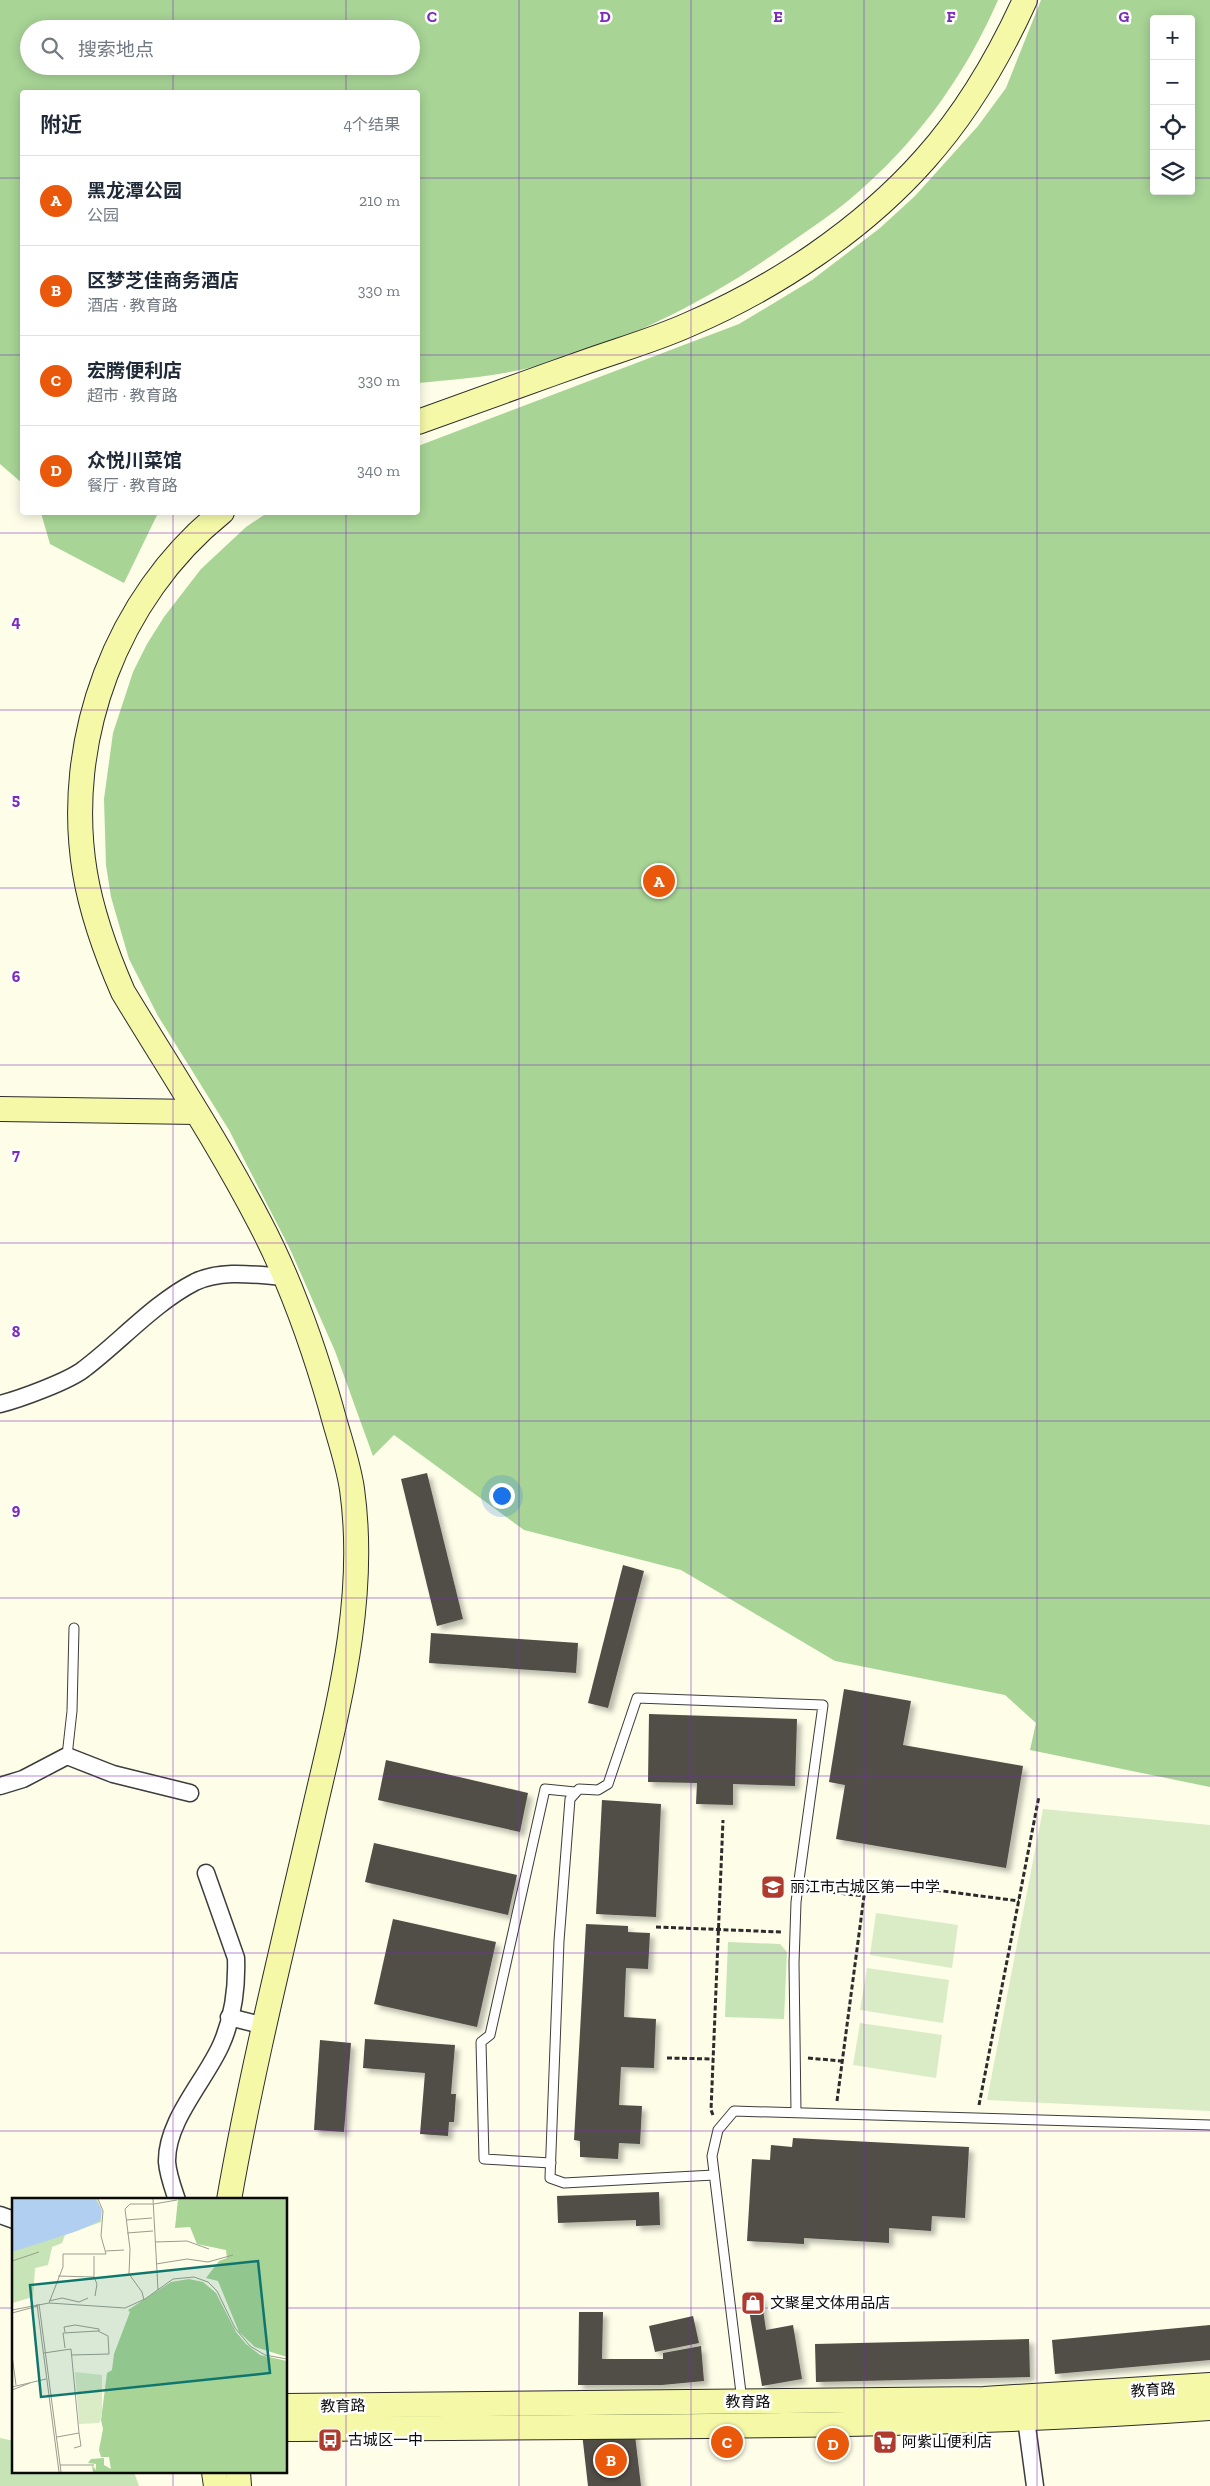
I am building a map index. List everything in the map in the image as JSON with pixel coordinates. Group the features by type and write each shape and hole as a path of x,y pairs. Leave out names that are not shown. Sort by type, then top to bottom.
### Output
{"street":[{"path":"420,421 646,342 690,324 733,304 806,260 868,213 924,160 977,89 1007,38 1025,0"},
{"path":"219,515 190,541 168,567 129,624 104,678 94,706 82,764 80,791 81,846 91,904 102,941 123,992 196,1112 261,1225 285,1277 325,1389 350,1480 355,1568 353,1608 343,1690 265,2026 229,2198"},
{"path":"0,1109 196,1112"},
{"path":"0,1404 17,1400 82,1371 147,1316 195,1282 232,1274 285,1277"},
{"path":"0,1786 23,1779 67,1756 113,1774 190,1793"},
{"path":"176,2198 167,2163 169,2148 185,2107 209,2071 222,2044 230,2017 236,1972 236,1958 206,1873"},
{"path":"230,2017 265,2026"},
{"path":"0,2215 12,2219"},
{"name":"教育路","path":"288,2406 984,2399 1210,2385"},
{"name":"教育路","path":"288,2429 858,2424 1026,2419 1210,2408"},
{"path":"1026,2419 1035,2486"}],"lane":[{"path":"67,1756 72,1711 74,1628"},
{"path":"551,2163 484,2159 481,2042 490,2035 545,1789 575,1792 584,1789 598,1790 608,1784 637,1698 823,1705 798,1888 795,1933 796,2112"},
{"path":"575,1792 570,1799 558,1941 550,2178 564,2183 714,2175"},
{"path":"742,2402 712,2147 718,2130 734,2111 1210,2125"}],"path":[{"path":"977,2118 1039,1796"},
{"path":"718,2130 712,2110 723,1820"},
{"path":"836,2114 841,2061 866,1881 1019,1902"},
{"path":"798,1888 864,1896"},
{"path":"656,1927 795,1933"},
{"path":"795,2056 841,2061"},
{"path":"667,2058 714,2059"}],"green space":[{"path":"0,0 998,0 958,76 942,100 906,145 845,203 753,268 694,303 602,345 537,366 478,377 420,383 420,90 20,90 20,481 0,464"},
{"path":"1041,0 1210,0 1210,1787 1030,1750 1036,1723 1005,1695 835,1661 681,1570 524,1530 394,1435 373,1456 335,1351 290,1249 229,1130 158,1016 129,959 111,897 106,865 104,799 113,733 133,672 147,644 164,617 201,569 246,527 264,515 420,515 420,445 739,324 812,280 880,228 915,196 978,126 1006,88"},
{"path":"42,515 157,515 124,583 50,544"},
{"path":"1043,1809 1210,1825 1210,2111 987,2100"},
{"path":"876,1913 958,1925 952,1968 870,1955"},
{"path":"728,1942 780,1944 787,1952 784,2019 725,2017"},
{"path":"867,1968 949,1980 943,2023 860,2010"},
{"path":"860,2023 942,2035 936,2078 853,2065"},
{"path":"0,2438 12,2441 12,2474 135,2474 139,2486 0,2486"}],"building":[{"path":"427,1473 463,1619 437,1626 401,1479"},
{"path":"623,1565 644,1571 608,1708 588,1703"},
{"path":"431,1633 578,1643 576,1673 429,1663"},
{"path":"844,1689 911,1701 903,1745 1023,1766 1006,1868 836,1839 845,1785 829,1782"},
{"path":"649,1714 797,1719 795,1786 733,1784 733,1805 696,1804 697,1783 648,1782"},
{"path":"386,1760 528,1793 520,1832 378,1800"},
{"path":"602,1800 661,1804 656,1917 596,1914"},
{"path":"374,1843 517,1875 508,1915 365,1882"},
{"path":"393,1919 496,1942 477,2027 374,2004"},
{"path":"586,1924 628,1926 628,1932 650,1933 648,1969 626,1968 624,2017 656,2019 654,2068 621,2067 619,2105 642,2106 640,2144 619,2143 618,2159 580,2157 580,2141 574,2140"},
{"path":"365,2039 455,2045 451,2094 456,2094 454,2122 449,2122 448,2136 420,2134 425,2073 363,2068"},
{"path":"320,2040 351,2043 344,2132 314,2130"},
{"path":"793,2138 969,2147 965,2218 932,2216 931,2231 889,2228 889,2243 804,2238 804,2244 747,2241 752,2159 770,2160 771,2145 792,2147"},
{"path":"659,2192 660,2225 636,2226 636,2220 558,2223 557,2196"},
{"path":"761,2296 766,2330 793,2325 802,2379 762,2386 747,2298"},
{"path":"579,2312 603,2312 602,2359 663,2359 663,2353 701,2346 704,2381 662,2385 578,2385"},
{"path":"693,2316 699,2343 655,2352 649,2326"},
{"path":"1210,2325 1210,2360 1055,2374 1052,2340"},
{"path":"1029,2339 1030,2377 816,2382 815,2344"},
{"path":"634,2427 641,2486 588,2486 582,2433"}],"place":[{"name":"黑龙潭公园","path":"659,881"},
{"name":"丽江市古城区第一中学","path":"773,1887"},
{"name":"文聚星文体用品店","path":"753,2303"},
{"name":"古城区一中","path":"330,2440"},
{"name":"宏腾便利店","path":"727,2442"},
{"name":"阿紫山便利店","path":"885,2442"},
{"name":"众悦川菜馆","path":"833,2444"},
{"name":"区梦芝佳商务酒店","path":"611,2460"}]}
